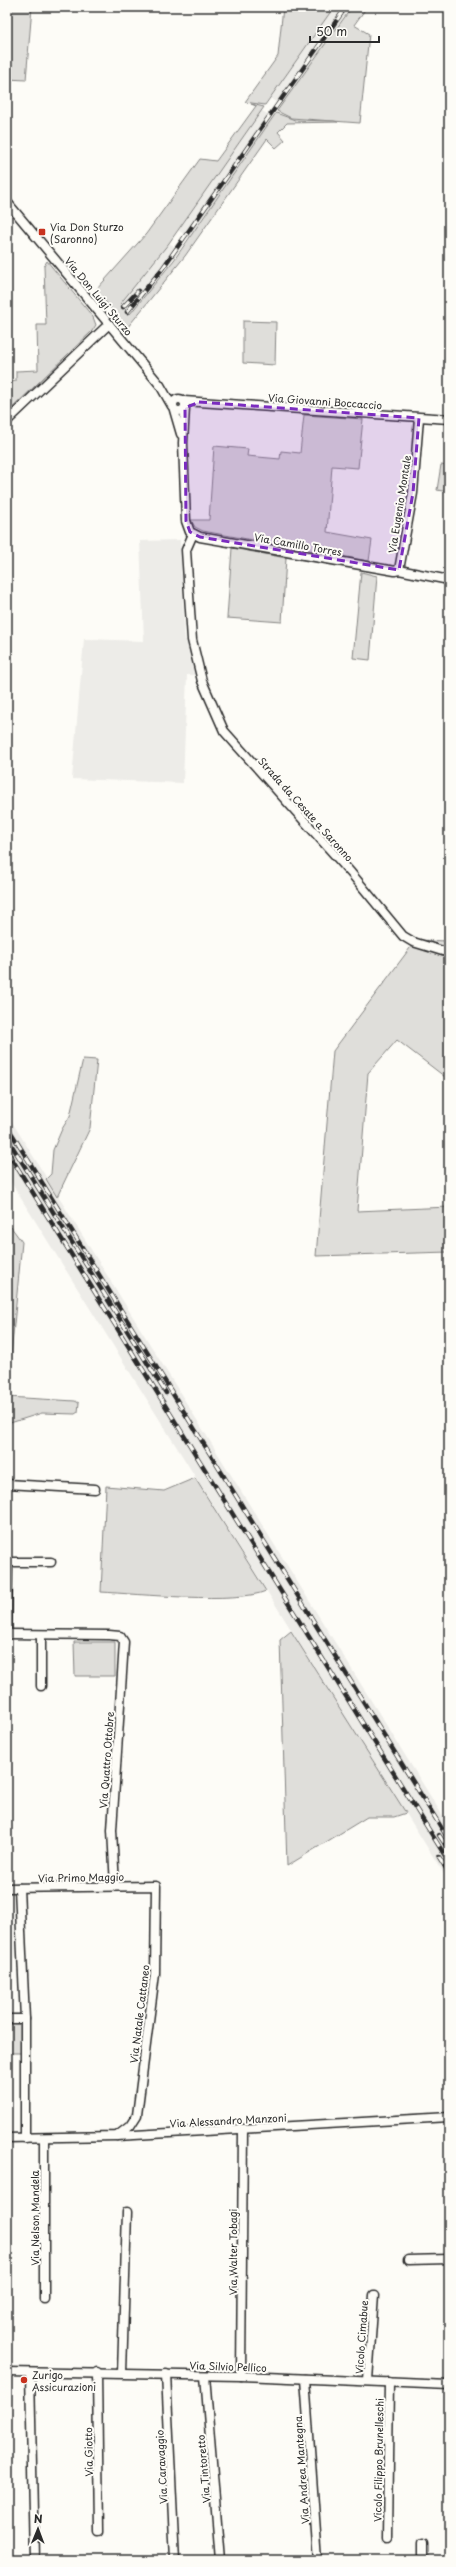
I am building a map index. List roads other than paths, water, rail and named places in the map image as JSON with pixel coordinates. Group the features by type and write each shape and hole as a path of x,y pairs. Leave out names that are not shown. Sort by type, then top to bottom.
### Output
{"street":[{"name":"Via Don Luigi Sturzo","path":"7,202 160,385 173,408 183,443"},
{"path":"7,421 109,324"},
{"name":"Via Don Luigi Sturzo","path":"160,385 184,403 183,443 186,521 187,528 193,534"},
{"name":"Via Giovanni Boccaccio","path":"173,408 180,412 184,403 199,402 449,419"},
{"name":"Via Eugenio Montale","path":"399,570 413,493 419,418"},
{"name":"Via Camillo Torres","path":"193,534 395,572 399,570 449,580"},
{"name":"Strada da Cesate a Saronno","path":"193,534 186,550 192,640 205,688 216,716 232,743 351,873 403,936 413,942 449,953"},
{"path":"7,1484 95,1489"},
{"path":"41,1686 42,1635 7,1634 8,1562 52,1562"},
{"name":"Via Quattro Ottobre","path":"42,1635 120,1636 124,1642 112,1830 115,1886"},
{"name":"Via Primo Maggio","path":"7,1888 156,1886"},
{"name":"Via Natale Cattaneo","path":"117,2136 130,2126 137,2115 155,1974 156,1886"},
{"path":"19,1888 25,2019 24,2138"},
{"path":"7,2019 25,2019"},
{"name":"Via Alessandro Manzoni","path":"7,2138 117,2136 449,2117"},
{"name":"Via Walter Tobagi","path":"242,2376 243,2129"},
{"name":"Via Nelson Mandela","path":"44,2138 44,2300"},
{"path":"122,2373 127,2212"},
{"path":"408,2260 449,2259"},
{"name":"Vicolo Cimabue","path":"368,2380 374,2295"},
{"name":"Via Silvio Pellico","path":"7,2372 97,2372 242,2376 368,2380 449,2385"},
{"name":"Via Giotto","path":"97,2372 99,2532"},
{"path":"30,2373 34,2560"},
{"name":"Via Caravaggio","path":"166,2374 175,2560"},
{"name":"Via Tintoretto","path":"205,2376 220,2560"},
{"name":"Via Andrea Mantegna","path":"305,2379 318,2560"},
{"name":"Vicolo Filippo Brunelleschi","path":"387,2538 389,2382"},
{"path":"422,2542 422,2560"}],"railway":[{"path":"127,312 162,269 346,7"},
{"path":"123,307 138,291"},
{"path":"7,1126 449,1840"},
{"path":"7,1138 166,1393"},
{"path":"7,1151 449,1862"},
{"path":"439,1835 449,1850"},
{"path":"439,1857 449,1873"}],"place":[{"name":"Via Don Sturzo (Saronno)","path":"42,232"},
{"name":"Zurigo Assicurazioni","path":"24,2380"}]}
